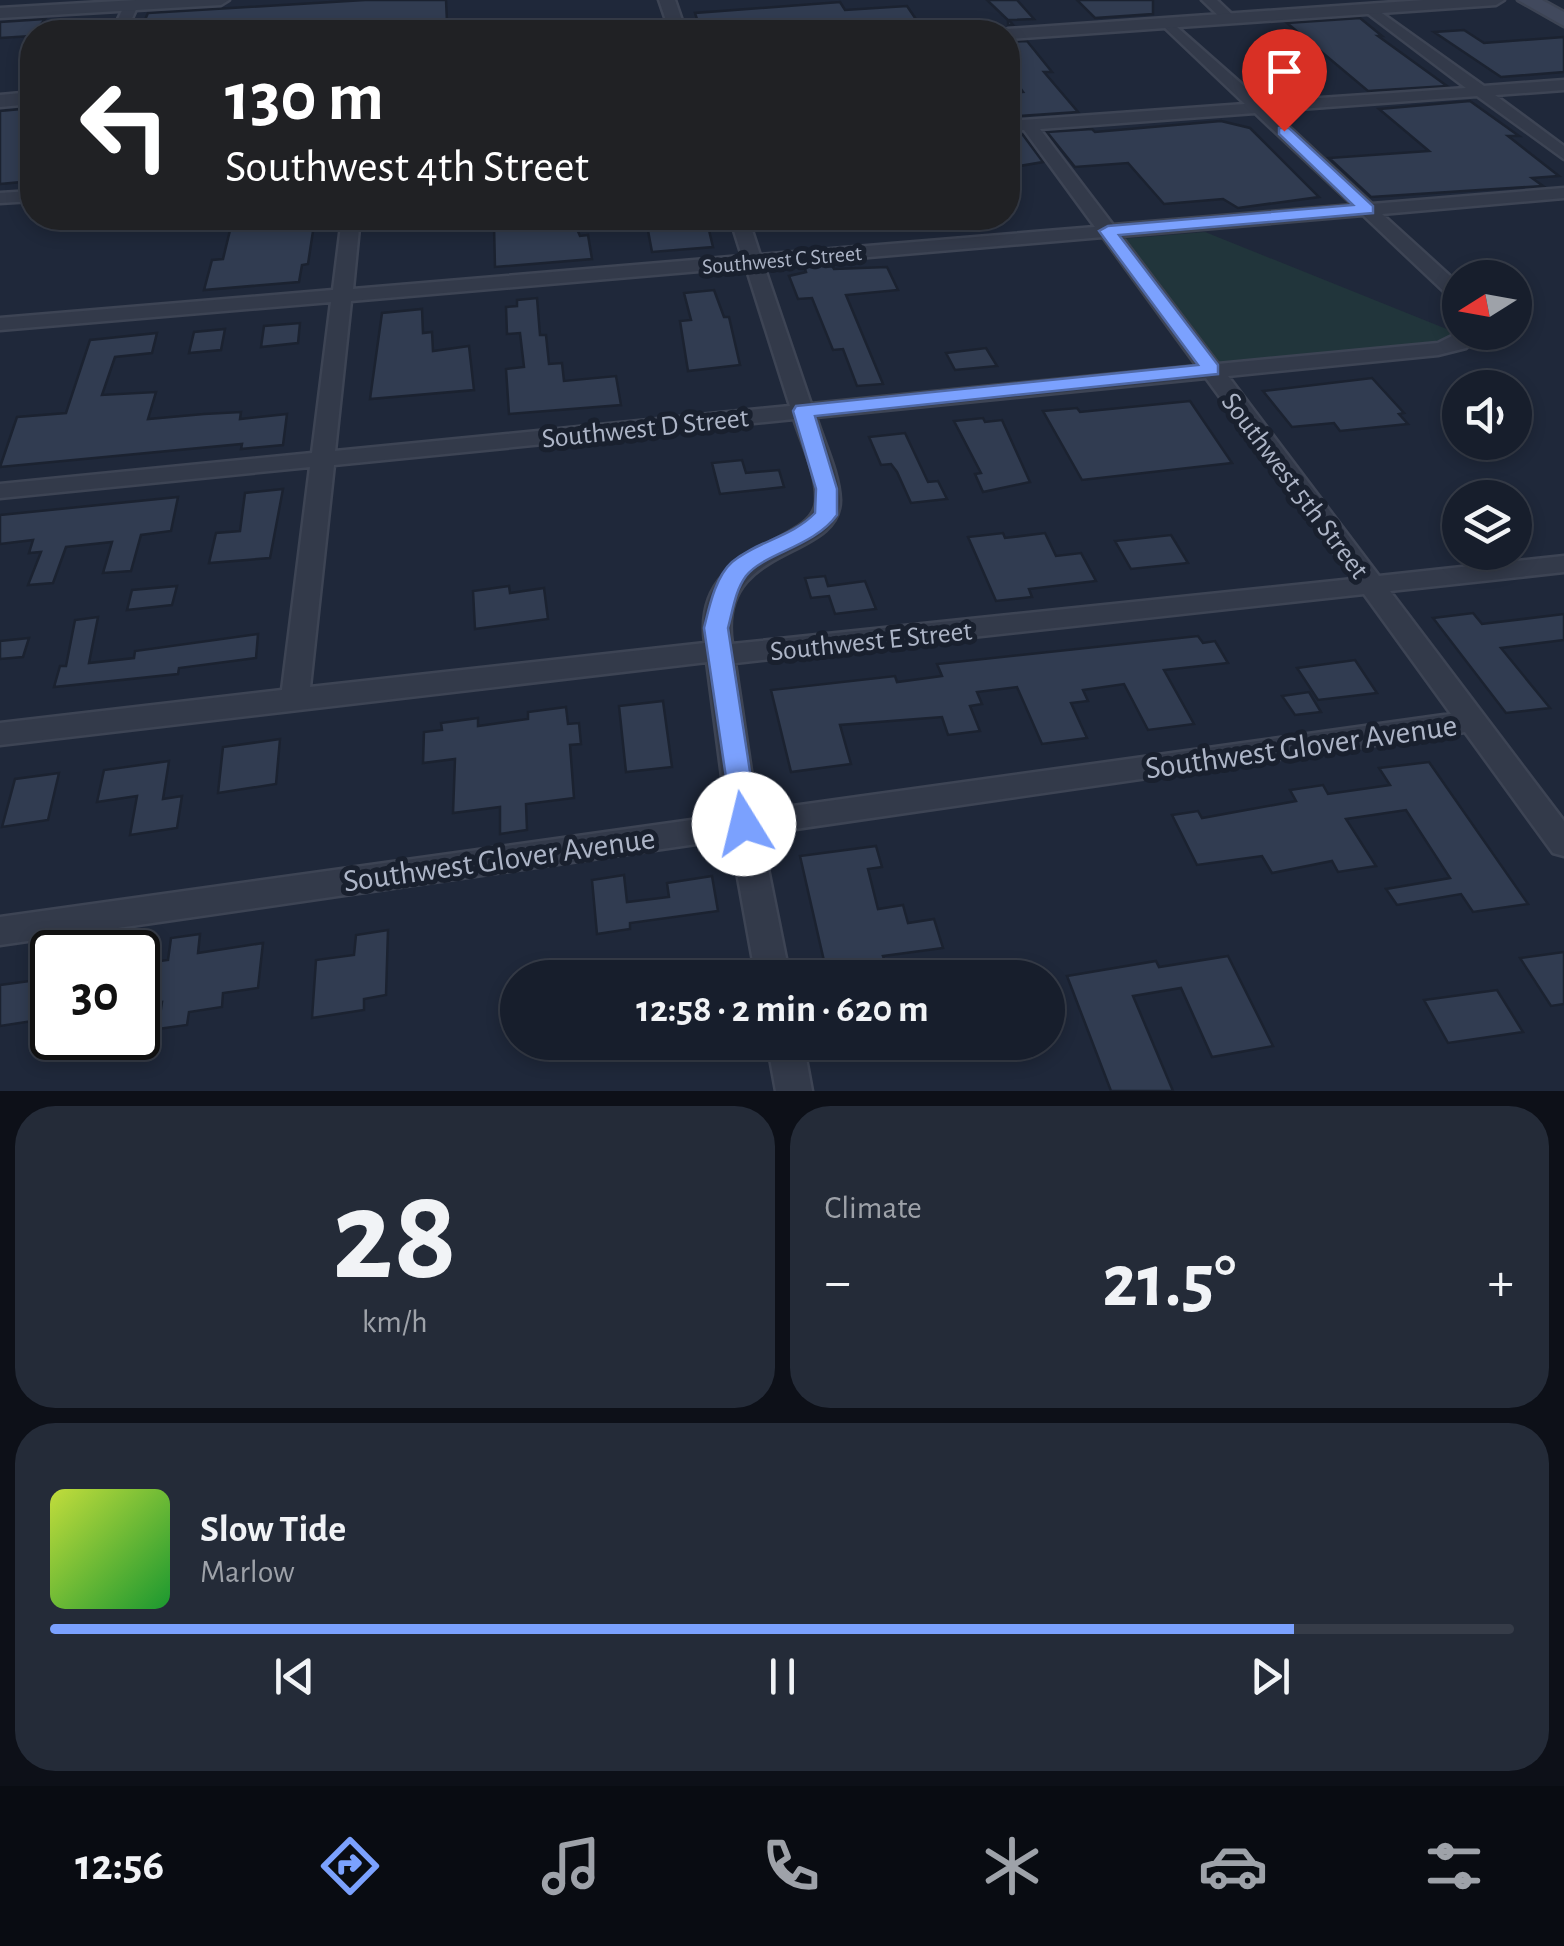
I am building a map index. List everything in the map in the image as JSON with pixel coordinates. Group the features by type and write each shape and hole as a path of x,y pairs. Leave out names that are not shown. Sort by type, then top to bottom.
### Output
{"main road":[{"path":"1528,0 1564,20"}],"street":[{"path":"0,14 221,0"},
{"path":"1209,0 1231,20"},
{"path":"1020,33 1231,20 1346,6 1372,10 1496,0"},
{"path":"125,20 131,6"},
{"path":"1372,10 1564,154"},
{"path":"1170,24 1442,279"},
{"path":"1020,126 1564,85"},
{"name":"Southwest 5th Street","path":"1020,128 1108,231 1564,844"},
{"name":"Southwest C Street","path":"0,324 1564,193"},
{"path":"295,698 350,230"},
{"path":"742,230 826,489 826,515 811,530 739,568 720,611 718,652 769,960"},
{"name":"Southwest D Street","path":"0,491 1442,347"},
{"name":"Southwest E Street","path":"0,734 718,652 744,654 1564,564"},
{"name":"Southwest Glover Avenue","path":"0,931 1473,722"},
{"path":"788,1060 794,1091"}],"shaded area":[{"path":"1205,232 1442,327 1442,343 1216,365 1121,239"}],"building":[{"path":"365,0 446,0 447,20 145,20 148,13"},
{"path":"987,0 1017,0 1034,19 1008,20"},
{"path":"1077,0 1153,0 1153,14 1095,18"},
{"path":"840,2 845,10 907,6 917,20 697,20 695,13"},
{"path":"1360,18 1382,36 1378,36 1447,86 1368,91 1287,23"},
{"path":"20,21 20,37 0,38 0,22"},
{"path":"1464,30 1484,43 1564,37 1564,72 1501,77 1434,32"},
{"path":"1020,41 1027,41 1052,72 1044,72 1078,112 1020,116"},
{"path":"1470,101 1519,136 1508,136 1559,176 1532,178 1543,186 1371,197 1329,158 1429,151 1379,109"},
{"path":"20,109 20,182 0,184 0,111"},
{"path":"1221,121 1250,128 1319,197 1238,208 1223,199 1164,204 1128,163 1075,167 1047,132 1095,132"},
{"path":"1020,135 1023,135 1043,162 1020,166"},
{"path":"230,230 313,230 308,264 302,265 299,282 204,290 212,260 223,259"},
{"path":"494,230 577,230 580,236 588,235 592,259 495,267"},
{"path":"648,230 709,230 713,247 652,252"},
{"path":"831,264 834,269 887,267 898,290 846,295 883,384 857,386 843,349 833,350 812,298 798,299 789,276 806,272 804,266"},
{"path":"714,290 724,317 729,317 740,365 688,371 680,321 691,320 684,293"},
{"path":"537,298 540,335 546,335 549,364 562,363 564,381 616,376 621,405 509,414 506,369 524,367 520,333 507,334 506,307 517,306 517,300"},
{"path":"422,309 423,333 432,332 433,351 469,346 474,390 370,399 382,313"},
{"path":"300,323 298,343 261,347 264,326"},
{"path":"225,329 221,350 189,353 194,332"},
{"path":"157,333 152,353 115,357 102,395 156,392 148,419 241,412 240,419 287,414 283,445 241,449 242,444 0,467 17,417 66,413 90,340"},
{"path":"986,348 997,366 955,370 946,353"},
{"path":"1372,378 1404,413 1399,414 1408,424 1340,431 1334,423 1292,427 1263,391"},
{"path":"1190,401 1232,463 1082,480 1043,411 1077,408 1080,412"},
{"path":"983,418 985,422 1002,420 1030,482 983,492 975,474 981,473 954,421"},
{"path":"905,433 928,482 938,481 947,499 911,503 891,464 881,465 869,437"},
{"path":"742,460 746,473 779,470 784,487 720,494 712,463"},
{"path":"283,489 270,558 209,563 216,533 240,531 245,493"},
{"path":"178,497 171,531 141,535 131,571 103,573 112,542 66,547 53,583 28,585 41,552 29,553 33,540 0,544 0,515"},
{"path":"1003,533 1005,538 1045,533 1056,556 1081,553 1096,581 1029,589 1032,597 996,601 968,537"},
{"path":"1171,535 1188,563 1131,569 1115,541"},
{"path":"825,576 828,586 865,581 876,609 835,614 829,596 811,598 805,578"},
{"path":"177,586 172,605 127,610 132,590"},
{"path":"509,586 510,593 544,588 548,619 475,629 473,591"},
{"path":"1473,613 1482,624 1564,614 1564,640 1501,648 1550,708 1506,713 1433,618"},
{"path":"98,617 89,663 134,658 135,651 258,634 256,658 179,668 178,674 54,687 60,666 66,666 75,620"},
{"path":"1198,636 1203,643 1215,641 1228,663 1164,670 1194,724 1148,730 1124,684 1083,690 1088,701 1071,703 1087,738 1042,744 1017,687 977,692 982,704 970,706 980,731 948,735 942,717 840,725 851,764 791,772 771,690 895,676 897,682 942,676 937,664"},
{"path":"29,638 23,657 0,659 0,641"},
{"path":"1355,660 1377,693 1318,700 1297,668"},
{"path":"1309,692 1321,712 1295,715 1282,696"},
{"path":"663,701 672,767 626,772 619,706"},
{"path":"566,707 568,724 579,723 581,744 570,745 574,798 526,804 527,830 500,834 500,807 453,813 455,759 423,763 424,732 442,730 441,723 478,718 478,726 528,719 528,712"},
{"path":"280,739 276,784 218,793 223,747"},
{"path":"169,761 163,799 182,796 177,828 130,835 137,796 97,802 104,770"},
{"path":"1429,762 1528,904 1473,912 1461,894 1397,905 1386,889 1450,878 1406,810 1346,819 1376,866 1338,872 1332,861 1272,873 1262,856 1197,865 1172,815 1198,811 1202,818 1296,801 1290,790 1323,785 1328,794 1390,785 1379,768"},
{"path":"59,773 48,820 2,827 15,779"},
{"path":"876,846 882,867 868,869 878,909 903,905 908,923 934,919 943,948 883,956 884,960 824,960 800,856"},
{"path":"624,875 627,902 669,897 667,883 712,876 718,911 630,923 630,929 597,934 592,880"},
{"path":"388,930 386,995 364,999 364,1010 312,1018 316,960 354,955 356,935"},
{"path":"200,934 198,953 263,943 258,988 223,993 222,1007 189,1012 187,1025 160,1029 160,961 168,960 171,938"},
{"path":"1564,952 1564,1004 1551,1006 1520,958"},
{"path":"1228,956 1273,1046 1212,1057 1181,988 1133,996 1173,1091 1111,1091 1067,976 1156,961 1159,967"},
{"path":"30,981 30,1021 0,1026 0,985"},
{"path":"1497,990 1523,1032 1448,1043 1424,1000"}],"route":[{"path":"744,824 716,628 724,597 739,568 811,530 826,515 823,474 803,411 1211,370 1108,231 1367,209 1284,131"}]}
